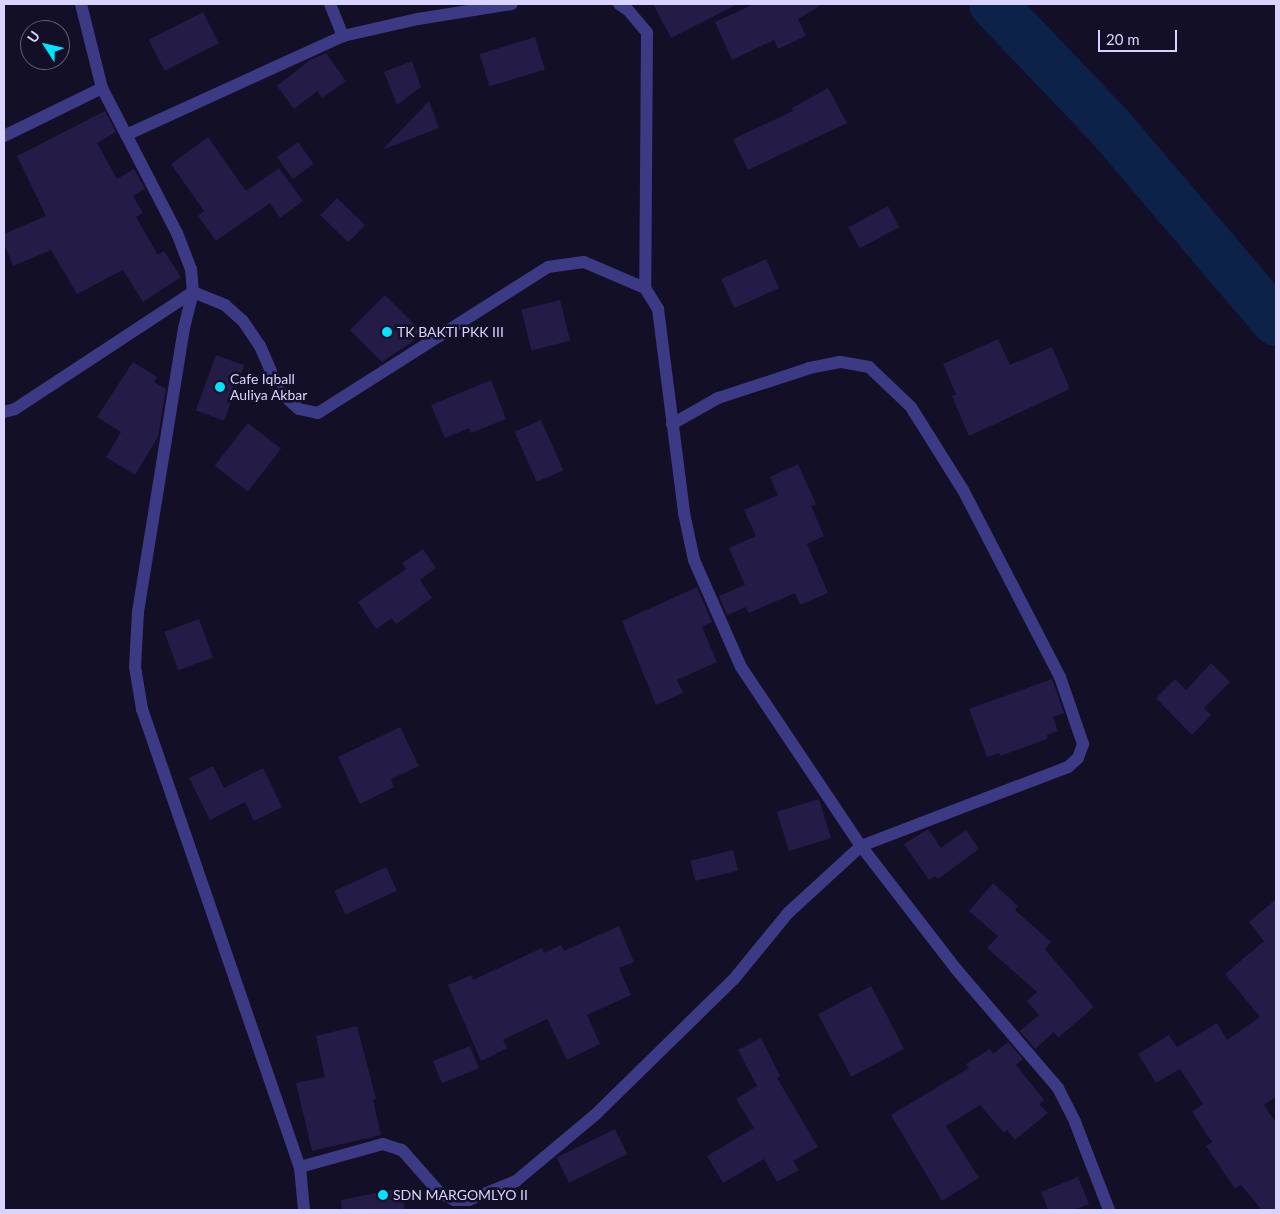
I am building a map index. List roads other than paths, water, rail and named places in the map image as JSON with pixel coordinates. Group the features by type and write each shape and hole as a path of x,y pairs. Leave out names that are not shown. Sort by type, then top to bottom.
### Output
{"street":[{"path":"81,4 102,88 177,233 192,269 193,292 184,328 138,612 136,667 142,709 300,1167 304,1210"},
{"path":"330,4 343,36"},
{"path":"126,135 343,36 418,19 512,4"},
{"path":"619,4 628,10 647,33 645,288 658,309 672,424 694,560 741,667 862,846 956,969 1058,1088 1075,1122 1108,1210"},
{"path":"4,136 102,88"},
{"path":"193,292 225,305 243,321 260,346 280,392 299,409 318,413 548,267 584,262 645,288"},
{"path":"4,412 15,409 193,292"},
{"path":"300,1167 384,1144 402,1150 439,1192 454,1200 469,1200 516,1181 595,1115 734,979 788,913 862,846 1068,767 1078,758 1083,744 1060,677 963,490 912,407 869,367 840,362 810,368 718,398 672,424"}],"waterway":[{"path":"993,4 1110,127 1276,322"}],"place":[{"name":"TK BAKTI PKK III","path":"387,332"},
{"name":"Cafe Iqball Auliya Akbar","path":"220,387"},
{"name":"SDN MARGOMLYO II","path":"383,1195"}]}
